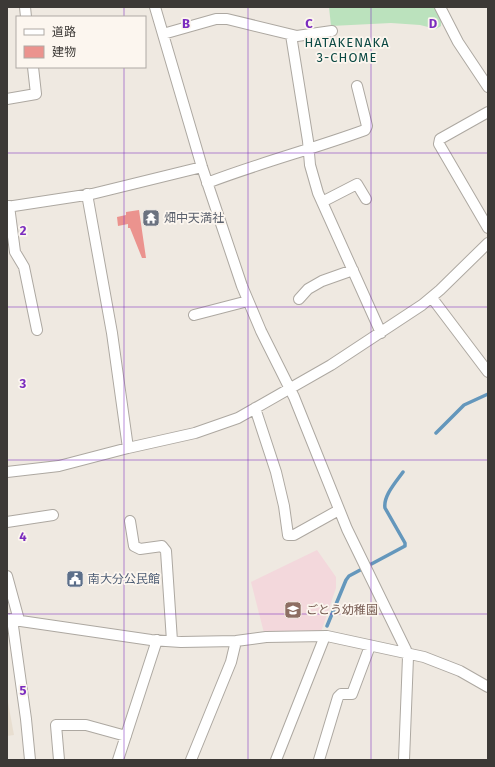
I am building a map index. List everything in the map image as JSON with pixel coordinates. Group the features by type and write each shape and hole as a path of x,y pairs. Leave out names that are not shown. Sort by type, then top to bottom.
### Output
{"street":[{"path":"155,7 207,183 248,301 304,421 347,529 400,635 407,654 404,760"},
{"path":"440,7 458,42 488,87"},
{"path":"164,34 216,19 227,19 297,36 332,31"},
{"path":"291,35 308,141 310,165 318,193 381,333"},
{"path":"7,98 36,94 33,68"},
{"path":"207,183 247,168 365,130 367,126 357,86"},
{"path":"488,112 440,140 439,144 488,228"},
{"path":"37,330 24,267 15,252 8,207 87,194 202,167"},
{"path":"322,202 357,184 366,199"},
{"path":"87,194 112,333 128,448"},
{"path":"7,472 59,466 128,448 182,437 238,418 288,388 331,365 432,298 488,243"},
{"path":"299,299 308,289 322,281 353,270"},
{"path":"432,298 488,372"},
{"path":"194,315 248,301"},
{"path":"255,408 276,472 284,506 288,535 294,535 339,510"},
{"path":"7,522 52,515"},
{"path":"130,521 134,546 140,549 162,546 166,551 172,641"},
{"path":"7,576 30,760"},
{"path":"12,619 172,641 236,641 266,638 325,636 424,657 449,666 472,677 488,687"},
{"path":"276,760 325,636"},
{"path":"118,760 157,640"},
{"path":"191,760 231,662 236,641"},
{"path":"318,760 338,696 341,694 352,694 370,646"},
{"path":"59,760 56,725 86,725 126,736"}],"shaded area":[{"name":"ごとう幼稚園","path":"317,550 336,577 336,588 321,632 264,633 251,582"},
{"path":"7,697 14,735 7,736"}],"green space":[{"path":"329,7 435,7 441,20 441,26 436,29 420,25 391,23 331,26"}],"building":[{"path":"139,210 146,258 142,258 130,228 128,228 128,224 118,226 117,217 126,215 126,212"}],"waterway":[{"path":"436,433 464,405 488,394"},
{"path":"327,626 349,576 405,546 405,543 385,508 388,494 403,472"}],"place":[{"name":"畑中天満社","path":"151,218"},
{"name":"南大分公民館","path":"75,579"},
{"name":"ごとう幼稚園","path":"293,610"}],"district":[{"name":"HATAKENAKA 3-CHOME","path":"347,50"}]}
